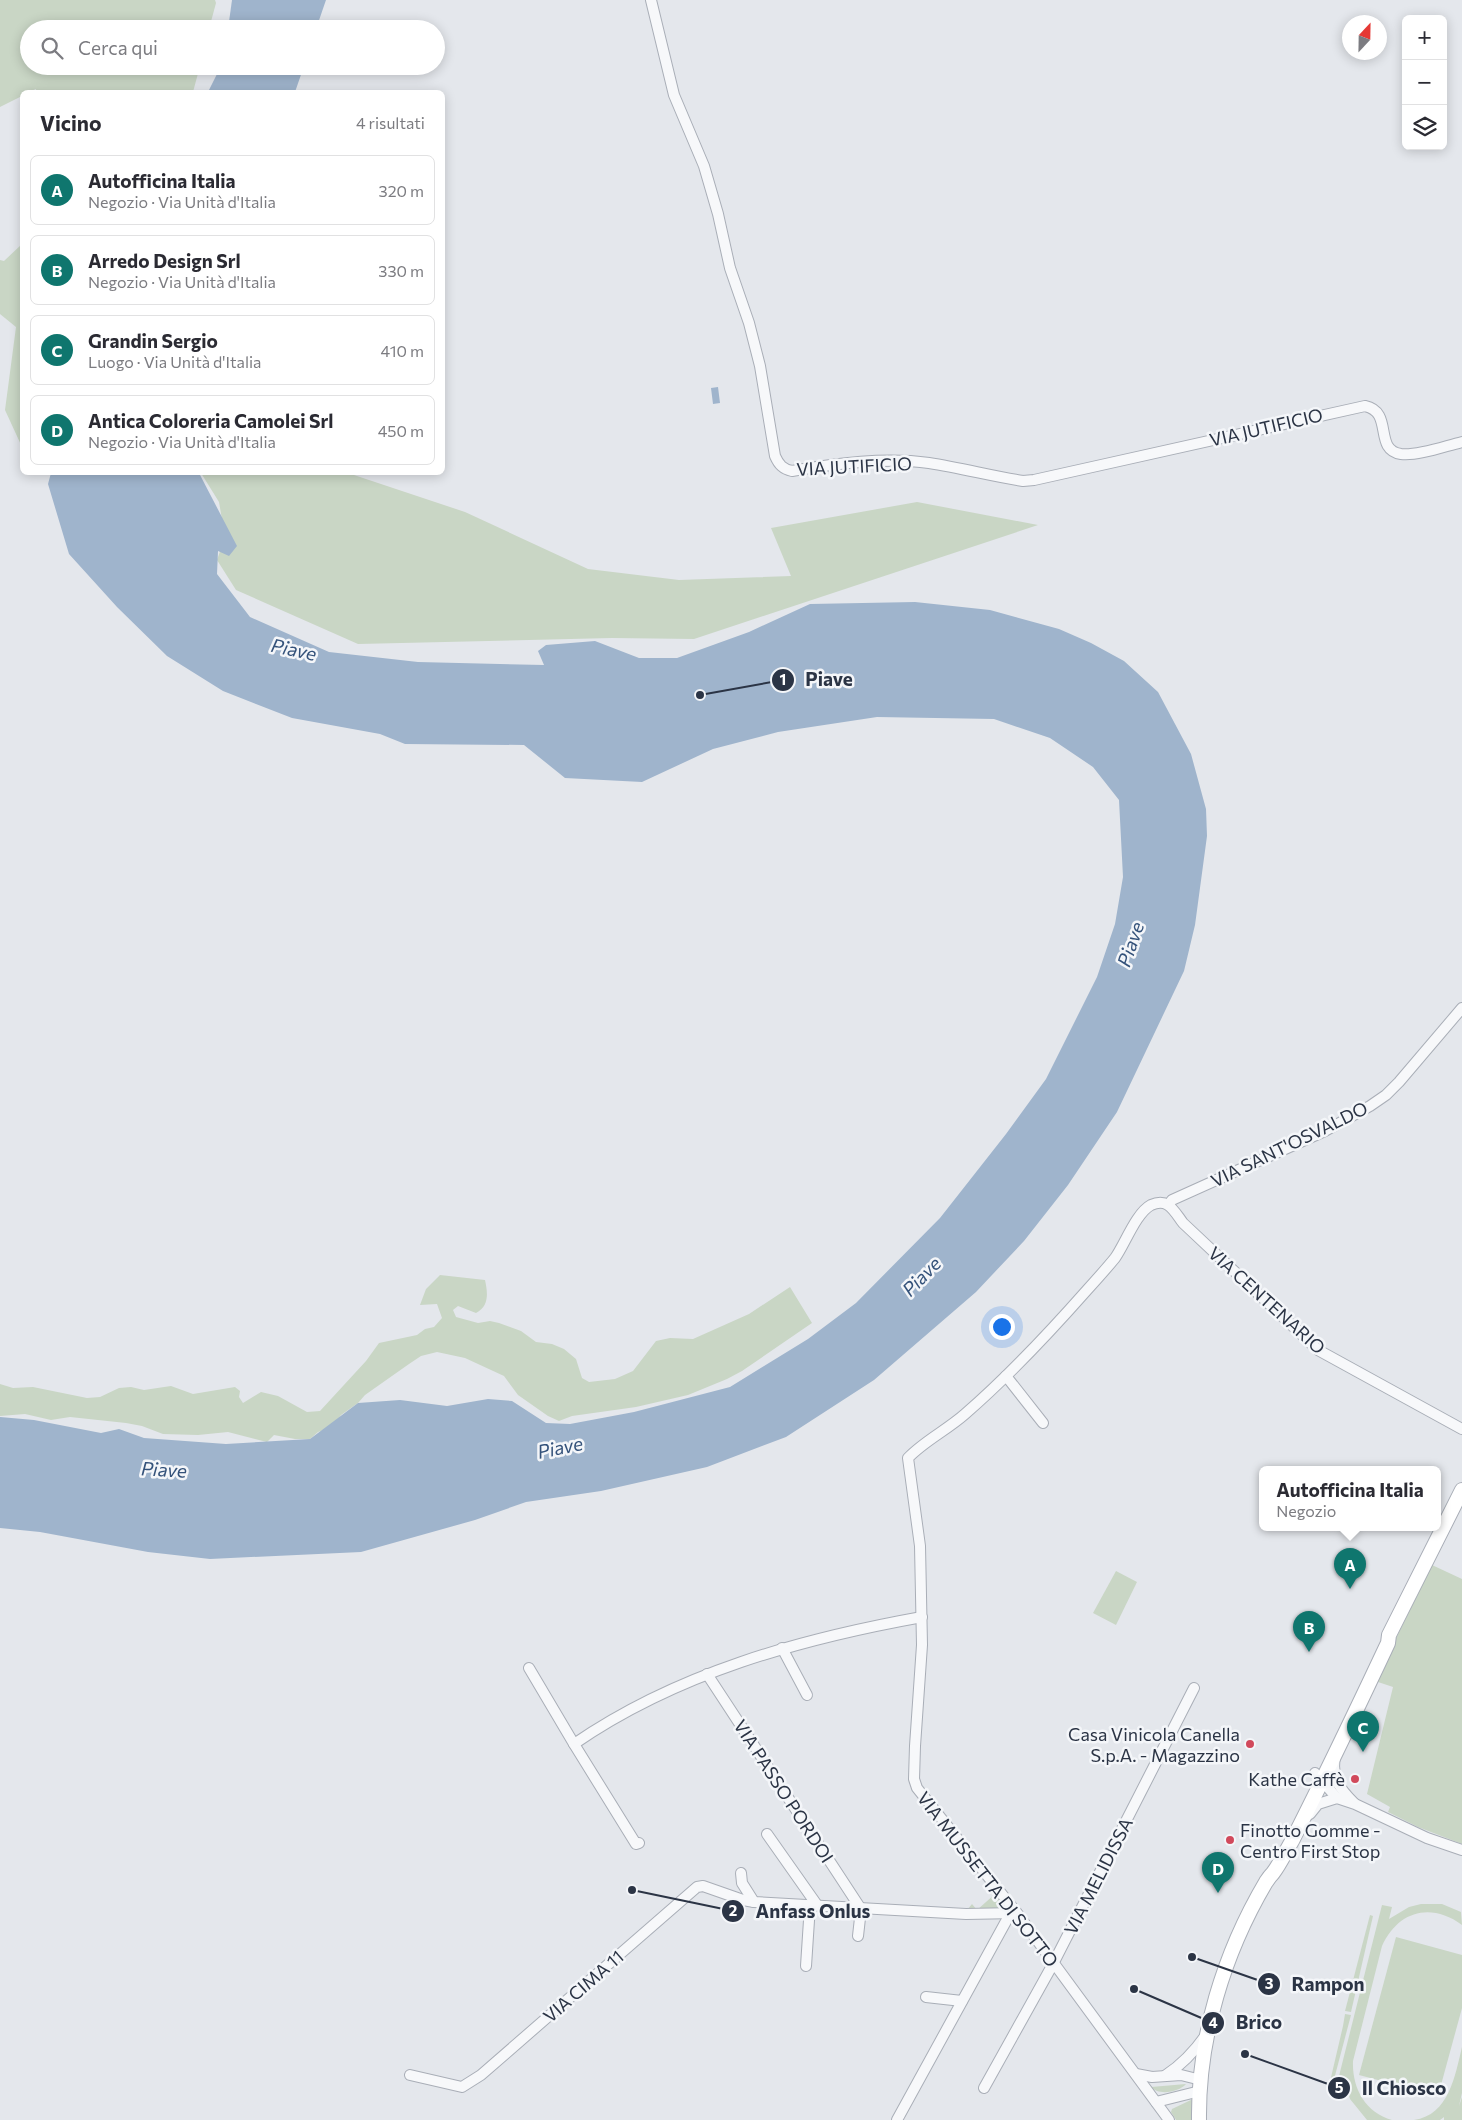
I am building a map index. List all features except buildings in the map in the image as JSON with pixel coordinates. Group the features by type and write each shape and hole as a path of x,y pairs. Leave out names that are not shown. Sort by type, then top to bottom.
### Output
{"main road":[{"path":"1200,2120 1201,2086 1208,2032 1225,1969 1267,1880 1291,1842 1318,1779 1383,1641 1389,1635 1462,1490"},
{"path":"1267,1880 1268,1870 1318,1779 1337,1749 1388,1643 1389,1635"}],"street":[{"name":"VIA JUTIFICIO","path":"651,0 674,95 704,166 718,214 730,268 749,323 760,366 775,456 779,465 785,469 792,470 844,463 928,463 1023,481 1034,480 1365,406 1372,407 1379,413 1385,440 1394,452 1409,454 1462,442"},
{"name":"VIA SANT'OSVALDO","path":"1165,1203 1325,1131 1370,1106 1399,1082 1462,1008"},
{"name":"VIA MUSSETTA DI SOTTO","path":"1165,1203 1150,1206 1142,1212 1114,1259 1062,1319 1006,1376 958,1420 908,1458 920,1546 922,1617 914,1779 917,1788 1053,1964 1169,2120"},
{"name":"VIA CENTENARIO","path":"1165,1203 1182,1223 1318,1350 1462,1429"},
{"path":"1006,1376 1043,1422"},
{"path":"574,1744 613,1720 707,1674 782,1648 863,1627 922,1617"},
{"path":"782,1648 807,1694"},
{"path":"529,1668 636,1844 639,1842"},
{"name":"VIA PASSO PORDOI","path":"707,1674 861,1909"},
{"name":"VIA MELIDISSA","path":"984,2088 1053,1964 1194,1688"},
{"path":"1337,1749 1334,1762 1338,1786"},
{"path":"1318,1779 1327,1780 1338,1786 1355,1804"},
{"path":"1318,1779 1337,1798 1355,1804 1427,1838 1462,1850"},
{"path":"1291,1842 1298,1835 1313,1809 1324,1800 1337,1798"},
{"path":"767,1834 813,1905 806,1966"},
{"path":"741,1873 742,1883 754,1902"},
{"name":"VIA CIMA 11","path":"410,2075 462,2086 481,2076 697,1887 703,1886 754,1902 966,1914 1013,1913"},
{"path":"858,1936 861,1909"},
{"path":"897,2120 1013,1913"},
{"path":"926,1997 962,2001"},
{"path":"1166,2075 1181,2066 1195,2051 1208,2032"},
{"path":"1136,2074 1152,2077 1180,2076 1201,2086"},
{"path":"1156,2102 1201,2086"}],"green space":[{"path":"0,0 215,0 216,3 211,20 20,20 20,75 198,75 194,90 20,90 20,97 0,107"},
{"path":"20,246 20,443 5,410 16,327 0,314 0,260 4,261"},
{"path":"202,475 354,475 465,512 588,569 679,580 791,576 771,528 917,502 1038,525 694,639 612,638 358,644 236,590 217,560 225,537 219,502"},
{"path":"440,1275 485,1280 487,1295 483,1307 476,1313 458,1306 453,1310 456,1317 478,1323 490,1321 499,1323 521,1331 536,1342 552,1344 564,1349 576,1359 582,1378 589,1382 615,1379 633,1371 656,1341 670,1338 693,1339 749,1314 790,1287 812,1323 742,1371 688,1395 636,1407 572,1416 559,1421 548,1416 518,1395 504,1376 465,1358 437,1352 421,1356 409,1364 365,1395 358,1403 341,1415 332,1427 318,1432 310,1439 295,1439 274,1435 267,1442 228,1432 198,1435 163,1434 142,1426 126,1423 70,1417 51,1420 25,1414 0,1416 0,1384 13,1388 33,1387 87,1398 100,1397 119,1388 131,1387 144,1390 171,1386 193,1394 235,1387 240,1391 239,1397 243,1403 261,1392 278,1396 307,1412 320,1411 366,1361 379,1343 417,1335 425,1329 434,1327 442,1318 437,1304 420,1305 426,1289"},
{"path":"1432,1565 1462,1579 1462,1844 1418,1827 1388,1812 1390,1807 1367,1794 1393,1687 1375,1681"},
{"path":"1116,1571 1137,1582 1116,1625 1093,1613"},
{"path":"995,1894 1002,1903 1000,1909 977,1910"},
{"path":"972,1904 977,1910 967,1910"},
{"path":"1421,1904 1442,1904 1461,1912 1462,1925 1439,1914 1427,1912 1416,1914 1406,1918 1397,1925 1382,1946 1353,2061 1353,2071 1362,2098 1374,2111 1392,2120 1367,2120 1350,2099 1343,2077 1339,2076 1382,1905 1392,1907 1389,1919 1409,1907"},
{"path":"1370,1915 1373,1916 1351,2012 1345,2011"},
{"path":"1396,1937 1462,1955 1462,2008 1438,2096 1359,2075"},
{"path":"1345,2014 1351,2015 1332,2087 1329,2086"},
{"path":"1462,2047 1462,2093 1459,2106 1462,2097 1462,2120 1444,2120 1444,2117 1440,2120 1414,2120 1426,2117 1443,2102 1453,2082"},
{"path":"1186,2084 1179,2089 1169,2092 1155,2090 1151,2087"},
{"path":"1193,2099 1192,2120 1176,2120 1171,2112 1172,2109"}],"water":[{"path":"232,0 326,0 319,20 229,20"},
{"path":"216,75 301,75 296,90 209,90"},
{"path":"718,387 720,403 713,404 711,388"},
{"path":"50,475 200,475 237,546 229,556 218,551 217,574 250,617 329,652 418,662 544,665 538,651 546,645 595,641 639,658 677,658 749,632 810,604 915,602 990,610 1059,629 1091,643 1124,661 1158,692 1191,754 1206,809 1207,836 1195,925 1184,971 1117,1112 1068,1185 1024,1241 976,1292 874,1380 786,1437 707,1467 601,1491 526,1502 475,1520 361,1552 210,1559 148,1552 40,1532 0,1528 0,1417 34,1420 101,1433 119,1429 144,1438 226,1444 310,1439 358,1403 400,1400 447,1406 488,1399 512,1401 546,1423 570,1424 634,1412 730,1387 808,1339 856,1303 940,1218 1006,1134 1046,1079 1097,977 1115,924 1123,877 1119,800 1093,767 1050,738 994,719 877,717 778,732 713,749 642,782 565,778 524,745 405,744 380,734 292,718 223,691 167,656 117,607 69,554 48,484"}],"place":[{"name":"Piave","path":"700,695"},
{"name":"Autofficina Italia","path":"1350,1589"},
{"name":"Arredo Design Srl","path":"1309,1652"},
{"name":"Casa Vinicola Canella S.p.A. - Magazzino","path":"1250,1744"},
{"name":"Grandin Sergio","path":"1363,1752"},
{"name":"Kathe Caffè","path":"1355,1779"},
{"name":"Finotto Gomme - Centro First Stop","path":"1230,1840"},
{"name":"Anfass Onlus","path":"632,1890"},
{"name":"Antica Coloreria Camolei Srl","path":"1218,1893"},
{"name":"Rampon","path":"1192,1957"},
{"name":"Brico","path":"1134,1989"},
{"name":"Il Chiosco","path":"1245,2054"}]}
